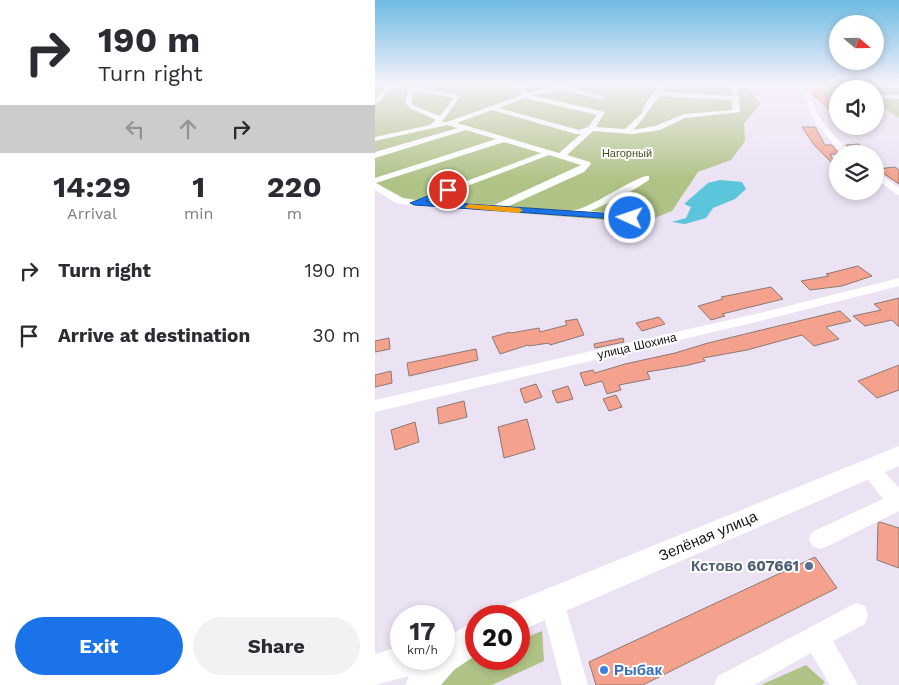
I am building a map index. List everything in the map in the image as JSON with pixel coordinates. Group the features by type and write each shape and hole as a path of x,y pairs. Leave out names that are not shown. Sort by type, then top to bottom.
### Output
{"main road":[{"name":"Зелёная улица","path":"530,611 899,456"}],"street":[{"path":"426,116 437,122"},
{"path":"437,122 442,116"},
{"path":"450,123 470,116"},
{"path":"521,116 579,132 591,129 627,131 657,128 684,116"},
{"path":"561,156 591,129 601,116"},
{"path":"627,131 643,116"},
{"path":"817,116 836,145"},
{"path":"375,138 437,122 450,123 587,164 581,170 496,208"},
{"path":"375,155 466,128"},
{"path":"375,181 505,139"},
{"path":"414,203 548,153"},
{"path":"574,215 620,194 646,178"},
{"path":"884,181 899,194"},
{"path":"375,186 400,201 414,203 630,218"},
{"name":"улица Шохина","path":"375,406 760,317 899,282"},
{"path":"820,539 898,501 869,468"},
{"path":"552,602 575,685"},
{"path":"727,685 856,615"},
{"path":"816,638 845,685"}],"green space":[{"name":"Нагорный","path":"375,116 750,116 744,123 745,141 731,160 698,172 672,211 642,223 411,204 375,189"},
{"path":"542,631 544,661 530,667 530,636"},
{"path":"465,658 465,670 524,670 492,685 433,685 451,670 455,670 455,667"},
{"path":"806,665 825,682 822,685 761,685"}],"water":[{"path":"720,180 742,182 746,189 735,199 713,208 706,218 685,224 672,222 686,218 691,207 684,204 708,183"}],"building":[{"path":"802,127 815,127 825,145 829,145 829,160 814,145"},
{"path":"895,167 899,170 899,184 884,174 884,168"},
{"path":"858,266 872,276 842,286 810,290 801,281 829,276 826,274"},
{"path":"771,287 783,299 722,314 725,316 711,320 698,306 723,299 721,297"},
{"path":"899,298 899,327 892,320 865,326 853,316 881,310 874,304"},
{"path":"840,311 851,321 826,327 839,339 814,346 802,335 747,350 703,358 705,361 689,365 647,372 650,379 619,385 621,390 607,394 602,381 585,386 580,373 593,370 595,373"},
{"path":"659,317 665,324 642,331 636,323"},
{"path":"577,319 584,335 550,345 549,343 528,345 500,354 492,337 510,332 539,328 540,332 567,325 565,321"},
{"path":"389,338 390,349 375,352 375,341"},
{"path":"623,338 624,342 595,348 594,344"},
{"path":"476,349 478,360 409,376 407,363"},
{"path":"899,365 899,390 877,398 858,381"},
{"path":"391,371 392,383 375,387 375,375"},
{"path":"536,384 542,397 525,403 520,389"},
{"path":"568,386 573,399 557,403 552,391"},
{"path":"616,395 622,407 609,411 603,399"},
{"path":"464,401 467,417 439,424 437,408"},
{"path":"527,419 535,449 504,458 498,427"},
{"path":"415,422 419,442 395,450 391,430"},
{"path":"878,523 899,528 899,568 877,560"},
{"path":"815,557 837,588 643,685 596,685 589,662"}],"slow traffic":[{"path":"469,207 519,210"}],"place":[{"name":"Кстово 607661","path":"809,566"},
{"name":"Рыбак","path":"604,670"}],"route":[{"path":"448,190 414,203 630,218"}]}
